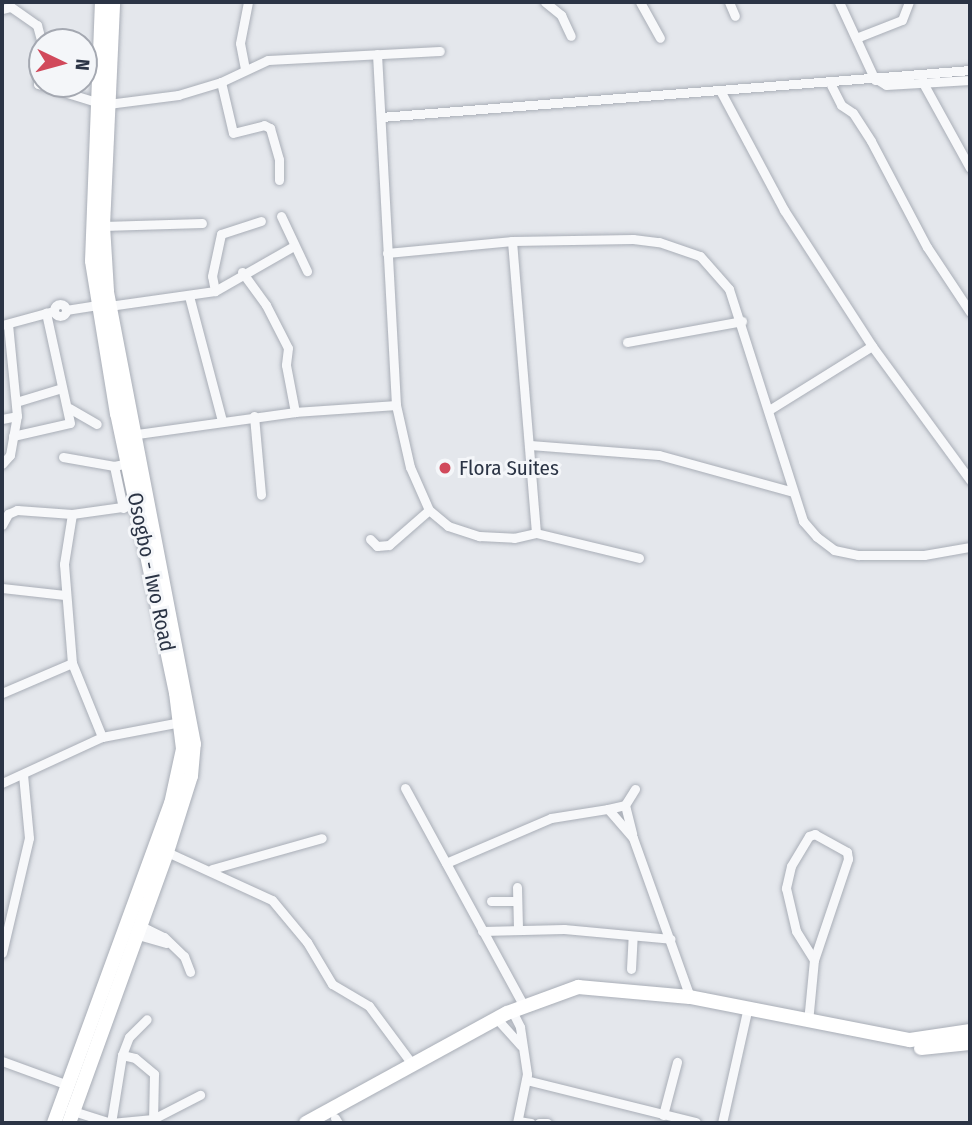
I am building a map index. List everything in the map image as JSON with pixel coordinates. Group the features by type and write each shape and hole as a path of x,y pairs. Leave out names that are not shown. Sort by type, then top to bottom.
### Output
{"main road":[{"name":"Osogbo - Iwo Road","path":"102,2 102,103"},
{"name":"Osogbo - Iwo Road","path":"65,1119 167,852 191,776 194,730 92,261 102,103 113,2"},
{"name":"Osogbo - Iwo Road","path":"100,138 103,306"},
{"name":"Osogbo - Iwo Road","path":"65,1119 68,1085 171,804 183,749 181,722 121,464 128,436"},
{"path":"332,1122 518,1012 578,987 691,997 746,1015 910,1049 969,1037"},
{"path":"518,1012 579,996 689,1006 808,1022 910,1040 969,1037"},
{"path":"306,1123 412,1064 499,1023"}],"street":[{"path":"245,69 240,43 248,2"},
{"path":"545,2 561,15 571,36"},
{"path":"640,2 660,38"},
{"path":"729,2 735,16"},
{"path":"839,2 877,80 886,85 970,80"},
{"path":"856,38 902,20 909,2"},
{"path":"2,9 12,7 37,24 42,44 38,84 102,103 137,103 221,82 268,60 440,51"},
{"path":"377,54 396,405 410,467 429,510 448,526 479,536 514,538 536,533 639,558"},
{"path":"381,117 831,85 970,70"},
{"path":"221,82 233,133 264,125 270,128 279,160 279,180"},
{"path":"923,83 970,169"},
{"path":"831,85 841,105 853,113 871,141 927,247 970,312"},
{"path":"721,92 784,210 872,346 970,480"},
{"path":"281,215 307,271"},
{"path":"215,291 212,276 221,234 261,221"},
{"path":"103,226 202,223"},
{"path":"387,253 512,241 633,239 686,250 712,265 729,289 742,321 803,521 834,550 885,556 970,547"},
{"path":"512,241 536,533"},
{"path":"2,464 10,454 17,416 7,368 5,324 50,312 59,304 66,310 215,291 242,272 294,246"},
{"path":"242,272 266,304 288,348 287,377 295,412"},
{"path":"189,296 222,421"},
{"path":"13,436 70,422 50,312"},
{"path":"627,342 742,321"},
{"path":"769,410 872,346"},
{"path":"16,402 62,388"},
{"path":"128,436 254,416 396,405"},
{"path":"69,408 97,424"},
{"path":"2,419 17,416"},
{"path":"254,416 261,495"},
{"path":"530,444 659,454 793,492"},
{"path":"63,457 121,464"},
{"path":"2,525 8,514 17,510 72,514 129,506"},
{"path":"370,539 377,546 389,545 429,510"},
{"path":"72,514 65,595 72,663 102,737"},
{"path":"2,588 65,595"},
{"path":"2,693 72,663"},
{"path":"2,783 102,737 181,722"},
{"path":"2,953 29,838 30,821 23,774"},
{"path":"405,788 482,931 518,1012 526,1080 518,1122 531,1123"},
{"path":"446,863 551,818 625,805 635,789"},
{"path":"625,805 633,838 691,997"},
{"path":"608,809 633,838"},
{"path":"808,1022 814,960 848,859 847,852 815,834 808,836 791,866 786,888 796,931 814,960"},
{"path":"212,869 322,838"},
{"path":"167,852 212,869 272,900 307,942 332,984 369,1006 412,1064"},
{"path":"517,887 518,929"},
{"path":"491,901 516,901"},
{"path":"482,931 518,929 671,939"},
{"path":"139,931 166,943 184,956 190,972"},
{"path":"631,969 633,936"},
{"path":"722,1123 746,1015"},
{"path":"111,1123 122,1055 129,1037 147,1019"},
{"path":"499,1023 521,1046"},
{"path":"122,1055 135,1058 155,1074 153,1121"},
{"path":"2,1061 68,1085"},
{"path":"663,1115 677,1062"},
{"path":"526,1080 696,1122"},
{"path":"65,1119 111,1123 153,1121 200,1095"},
{"path":"539,1123 547,1123"}],"place":[{"name":"Flora Suites","path":"445,468"}]}
